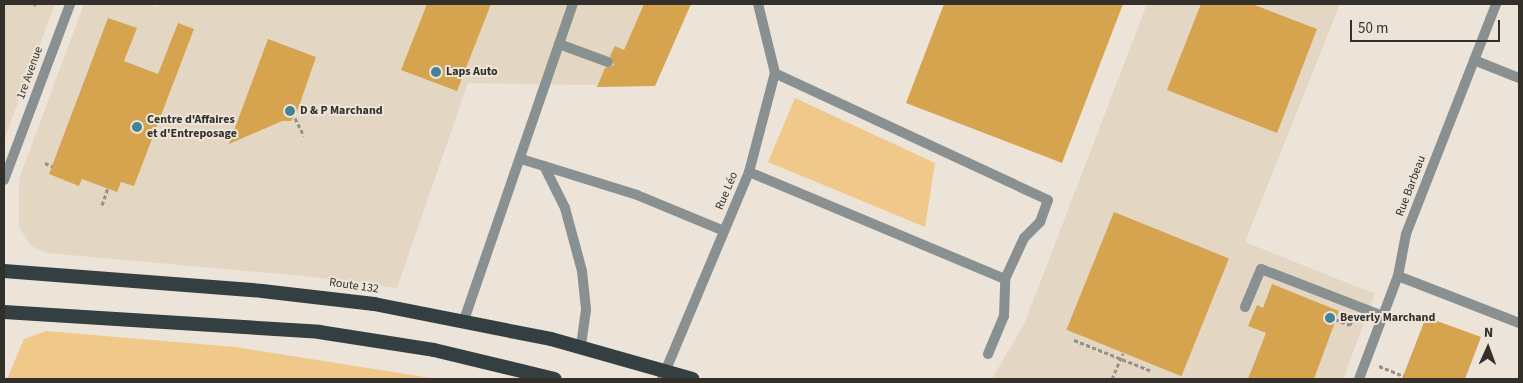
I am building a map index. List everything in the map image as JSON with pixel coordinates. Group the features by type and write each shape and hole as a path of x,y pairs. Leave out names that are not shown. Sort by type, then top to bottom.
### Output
{"highway":[{"name":"Route 132","path":"4,271 147,281 334,298 464,320 581,346 663,375 692,379"},
{"path":"4,312 319,332 434,350 555,379"}],"street":[{"name":"1re Avenue","path":"4,180 70,4"},
{"path":"464,320 573,4"},
{"name":"Rue Léo","path":"663,375 749,172 775,74 758,4"},
{"name":"Rue Barbeau","path":"1359,379 1398,276 1401,247 1496,4"},
{"path":"559,44 608,62"},
{"path":"1474,60 1519,78"},
{"path":"775,74 1048,200 1040,222 1024,238 1005,279 1004,316 988,354"},
{"path":"521,158 637,195 724,231"},
{"path":"544,166 565,208 582,271 586,310 581,346"},
{"path":"749,172 1005,279"},
{"path":"1245,308 1261,269 1383,316"},
{"path":"1398,276 1519,323"}],"path":[{"path":"295,118 304,136"},
{"path":"45,163 52,166"},
{"path":"102,205 108,188"},
{"path":"1335,319 1350,325"},
{"path":"1074,340 1152,371"},
{"path":"1112,379 1123,352"},
{"path":"1366,361 1404,376"}],"shaded area":[{"path":"4,4 55,4 4,140"},
{"path":"84,4 149,4 158,7 159,4 691,4 655,86 468,83 397,288 305,276 47,253 31,246 19,227 19,179"},
{"path":"1147,4 1340,4 1245,242 1375,294 1343,379 992,379 1025,322"},
{"path":"795,98 935,163 925,227 768,162"},
{"path":"46,331 235,347 437,379 7,379 24,339"}],"building":[{"path":"427,4 491,4 457,91 401,70"},
{"path":"644,4 691,4 655,86 597,87 605,68 614,65 610,56 615,46 624,50"},
{"path":"944,4 1123,4 1062,163 906,103"},
{"path":"1201,4 1252,4 1317,29 1277,133 1167,90"},
{"name":"Centre d'Affaires et d'Entreposage","path":"108,18 137,28 124,61 158,74 178,23 194,29 134,186 121,182 117,192 82,179 79,186 49,174"},
{"path":"268,39 316,57 297,112 291,121 282,121 229,144"},
{"path":"1114,212 1229,258 1181,376 1066,330"},
{"path":"1272,284 1339,311 1314,379 1248,379 1266,333 1248,326 1257,305 1263,308"},
{"path":"1426,317 1481,337 1465,379 1402,379"}],"place":[{"name":"Laps Auto","path":"436,72"},
{"name":"D & P Marchand","path":"290,111"},
{"name":"Centre d'Affaires et d'Entreposage","path":"137,127"},
{"name":"Beverly Marchand","path":"1330,318"}]}
